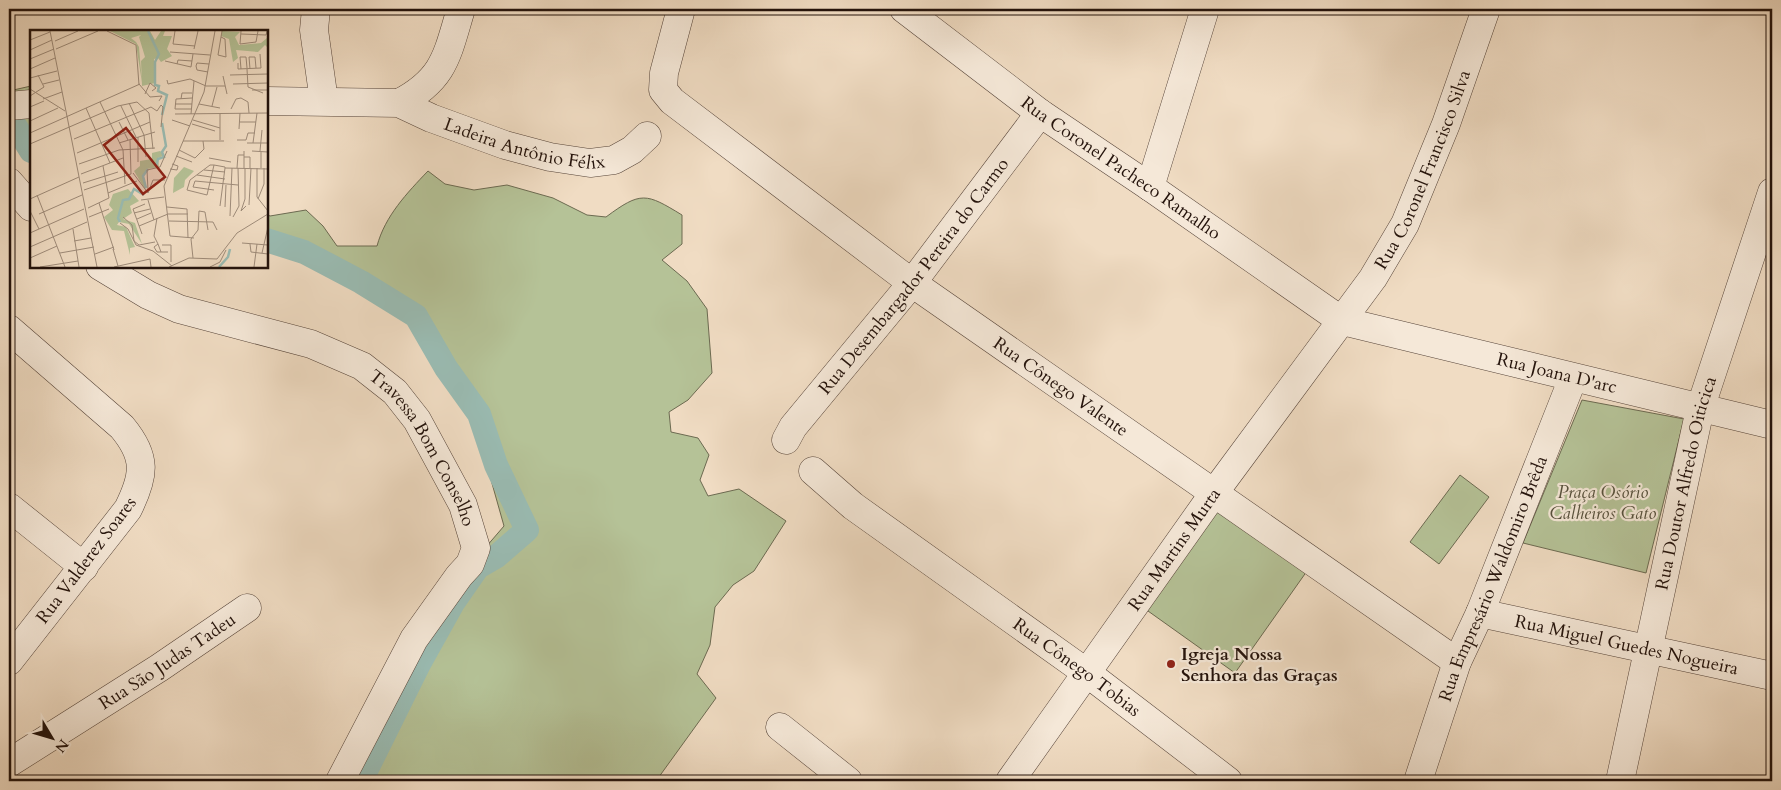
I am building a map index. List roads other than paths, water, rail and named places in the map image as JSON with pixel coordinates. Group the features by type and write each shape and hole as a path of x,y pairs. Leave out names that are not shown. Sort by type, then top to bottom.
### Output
{"street":[{"path":"316,9 314,30 324,101"},
{"path":"268,101 399,103 419,92 440,69 448,53 461,9"},
{"name":"Rua Cônego Valente","path":"681,9 664,73 663,90 672,101 912,283 1457,662"},
{"name":"Rua Coronel Pacheco Ramalho","path":"904,9 1040,113 1342,321"},
{"path":"1150,187 1205,9"},
{"name":"Rua Coronel Francisco Silva","path":"1342,321 1406,224 1446,124 1486,9"},
{"name":"Ladeira Antônio Félix","path":"399,103 431,118 505,145 550,157 590,163 614,160 632,150 646,136"},
{"path":"9,106 30,104"},
{"name":"Rua Desembargador Pereira do Carmo","path":"786,440 793,427 912,283 1040,113"},
{"path":"9,182 30,206"},
{"name":"Rua Doutor Alfredo Oiticica","path":"1620,781 1700,410 1772,192"},
{"name":"Travessa Bom Conselho","path":"103,268 148,295 179,309 311,344 362,366 395,392 417,420 463,505 476,548 470,564 458,576 414,639 340,781"},
{"name":"Rua Joana D'arc","path":"1342,321 1700,410 1772,425"},
{"name":"Rua Martins Murta","path":"1010,781 1214,494 1342,321"},
{"name":"Rua Valderez Soares","path":"9,329 122,427 134,441 139,453 141,475 138,488 128,509 84,568 9,661"},
{"name":"Rua Empresário Waldomiro Brêda","path":"1418,781 1457,662 1480,613 1573,378"},
{"name":"Rua Cônego Tobias","path":"813,472 853,506 1087,673 1228,781"},
{"path":"9,507 84,568"},
{"name":"Rua São Judas Tadeu","path":"9,763 159,668 247,608"},
{"name":"Rua Miguel Guedes Nogueira","path":"1480,613 1772,676"},
{"path":"780,727 848,781"}],"waterway":[{"path":"16,127 30,149"},
{"path":"268,241 304,252 361,282 416,316 446,368 479,414 496,465 527,530 497,556 478,567 453,603 419,664 361,781"}],"place":[{"name":"Igreja Nossa Senhora das Graças","path":"1171,664"}],"park label":[{"name":"Praça Osório Calheiros Gato","path":"1603,502"}]}
